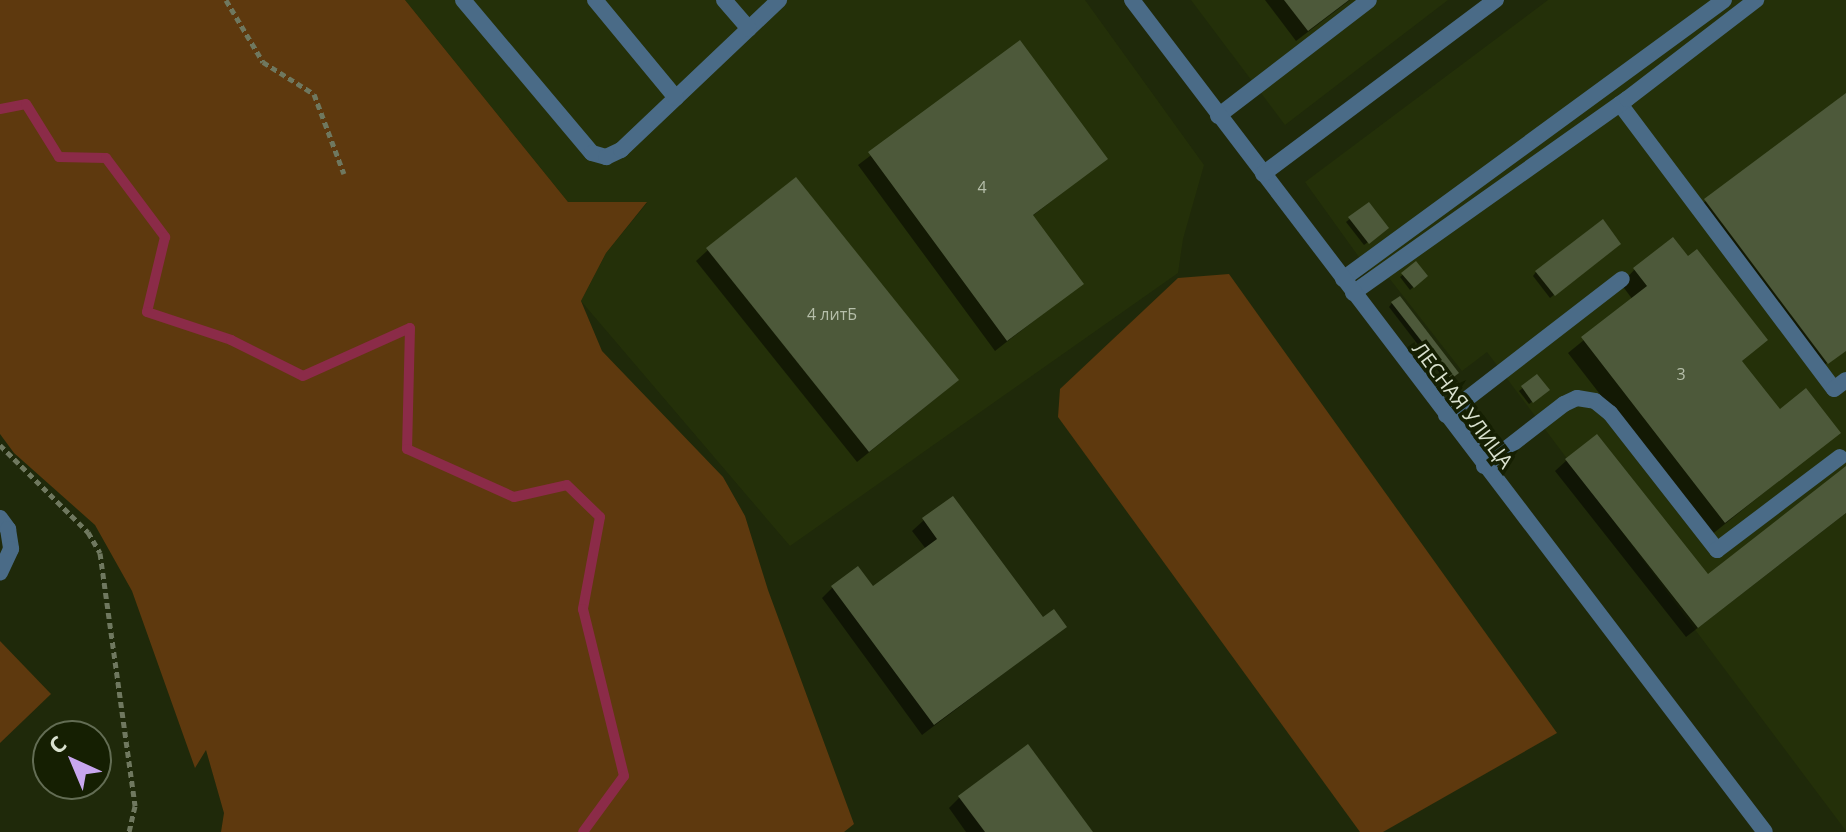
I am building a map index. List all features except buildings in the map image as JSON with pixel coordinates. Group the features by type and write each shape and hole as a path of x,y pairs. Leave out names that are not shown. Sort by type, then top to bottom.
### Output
{"street":[{"path":"463,0 592,153 606,157 621,150 779,0"},
{"path":"595,0 676,98"},
{"path":"724,0 749,29"},
{"name":"ЛЕСНАЯ УЛИЦА","path":"1132,0 1765,832"},
{"path":"1218,116 1369,0"},
{"path":"1263,174 1496,0"},
{"path":"1348,286 1724,0"},
{"path":"1348,286 1620,104 1756,0"},
{"path":"1620,104 1834,389 1846,380"},
{"path":"1446,415 1622,279"},
{"path":"1484,466 1564,404 1577,398 1595,401 1610,413 1717,550 1840,457"},
{"path":"0,518 8,529 11,549 0,573"}],"path":[{"path":"226,0 263,62 314,94 344,174"},
{"path":"0,445 88,532 100,553 135,806 129,832"}],"shaded area":[{"path":"0,0 405,0 568,202 647,202 606,253 581,301 602,351 723,477 745,516 768,590 854,824 844,832 221,832 224,813 206,750 195,768 132,591 95,525 14,453 0,434"},
{"path":"405,0 1085,0 1204,165 1183,239 1178,273 790,546 581,301 606,253 647,203 568,202"},
{"path":"1191,0 1448,0 1285,125"},
{"path":"1548,0 1846,0 1846,831 1487,352 1462,371 1389,278 1379,285 1305,182"},
{"path":"1229,274 1557,733 1383,832 1360,832 1058,417 1060,389 1178,278"},
{"path":"0,641 51,694 0,743"}],"waterway":[{"path":"0,109 26,104 59,157 106,158 165,237 147,312 231,340 303,376 410,328 407,449 514,497 567,485 600,517 583,609 624,776 583,832"}]}
